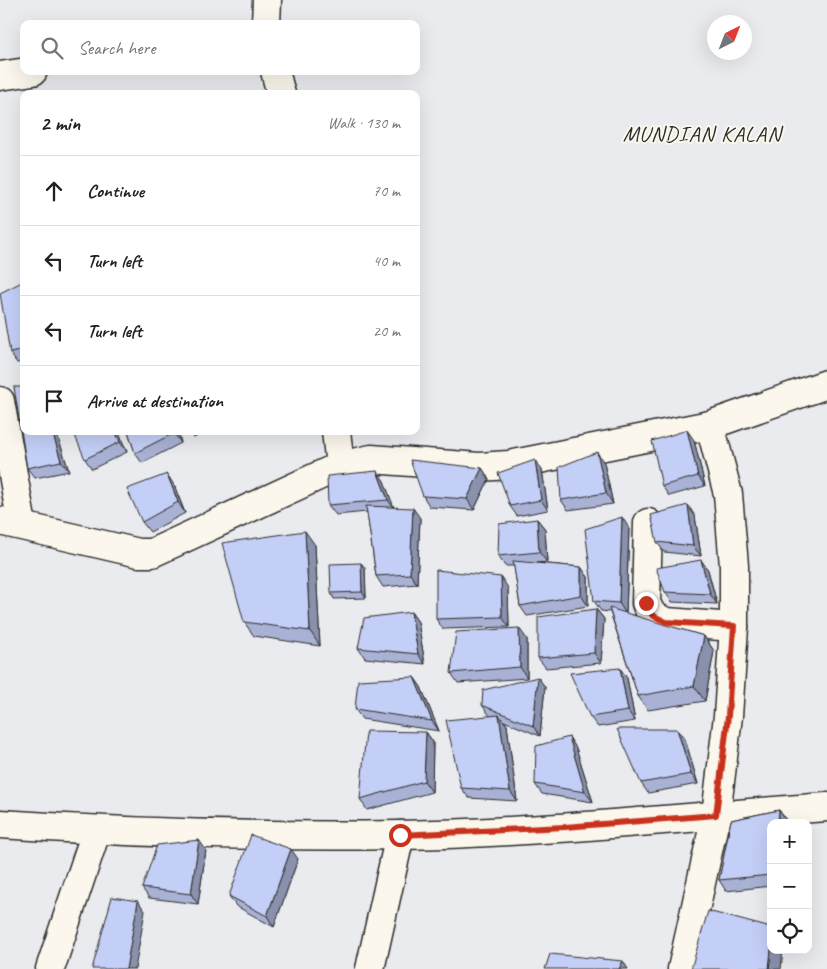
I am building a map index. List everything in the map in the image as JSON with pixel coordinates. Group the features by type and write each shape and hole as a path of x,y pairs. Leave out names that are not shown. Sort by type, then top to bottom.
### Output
{"street":[{"path":"266,20 267,0"},
{"path":"0,76 20,73"},
{"path":"276,75 279,90"},
{"path":"0,401 11,523 139,553 152,553 340,466 371,459 495,467 710,425 827,384"},
{"path":"682,969 716,815 728,716 734,626 734,566 728,494 710,425"},
{"path":"336,435 340,466"},
{"path":"648,523 646,603 652,615 666,622 734,626"},
{"path":"0,824 96,832 400,835 565,827 827,807"},
{"path":"50,969 96,832"},
{"path":"370,969 400,835"}],"building":[{"path":"20,283 20,351 10,353 0,293"},
{"path":"14,387 20,387 20,424"},
{"path":"687,430 698,476 662,486 652,441"},
{"path":"22,435 53,435 61,461 27,468"},
{"path":"75,435 117,435 120,442 85,459"},
{"path":"129,435 170,435 135,453"},
{"path":"597,452 606,493 561,500 559,467"},
{"path":"410,460 482,468 467,499 423,496"},
{"path":"535,460 541,500 510,506 498,473"},
{"path":"377,471 388,500 328,505 327,476"},
{"path":"167,474 178,502 142,522 127,489"},
{"path":"688,505 693,546 657,542 651,515"},
{"path":"366,506 413,508 410,574 376,576"},
{"path":"622,517 619,603 594,601 585,529"},
{"path":"537,519 539,552 498,556 499,524"},
{"path":"305,531 310,631 244,622 222,543"},
{"path":"701,560 710,594 665,592 656,568"},
{"path":"513,561 581,567 581,595 520,606"},
{"path":"361,563 362,592 331,593 330,564"},
{"path":"436,570 501,577 502,617 436,619"},
{"path":"609,608 704,636 694,686 638,696"},
{"path":"596,609 594,653 538,658 538,617"},
{"path":"411,612 418,654 358,648 364,618"},
{"path":"519,628 520,667 451,673 456,632"},
{"path":"620,668 628,711 590,717 570,673"},
{"path":"414,677 432,721 355,709 358,680"},
{"path":"538,677 533,726 482,705 483,690"},
{"path":"499,715 510,791 461,788 446,720"},
{"path":"617,729 677,729 691,774 641,783"},
{"path":"366,731 426,732 424,781 360,799"},
{"path":"569,737 585,792 535,784 536,746"},
{"path":"779,810 778,819 767,819 767,875 719,880 731,820"},
{"path":"251,835 291,849 267,916 229,896"},
{"path":"199,840 191,894 142,888 157,845"},
{"path":"112,897 138,901 126,969 92,969"},
{"path":"708,911 767,927 767,954 771,954 769,969 691,969"},
{"path":"550,954 623,961 619,969 545,969"}],"district":[{"name":"MUNDIAN KALAN","path":"702,133"}],"route":[{"path":"400,835 565,827 716,815 728,716 734,626 666,622 652,615 646,603"}]}
